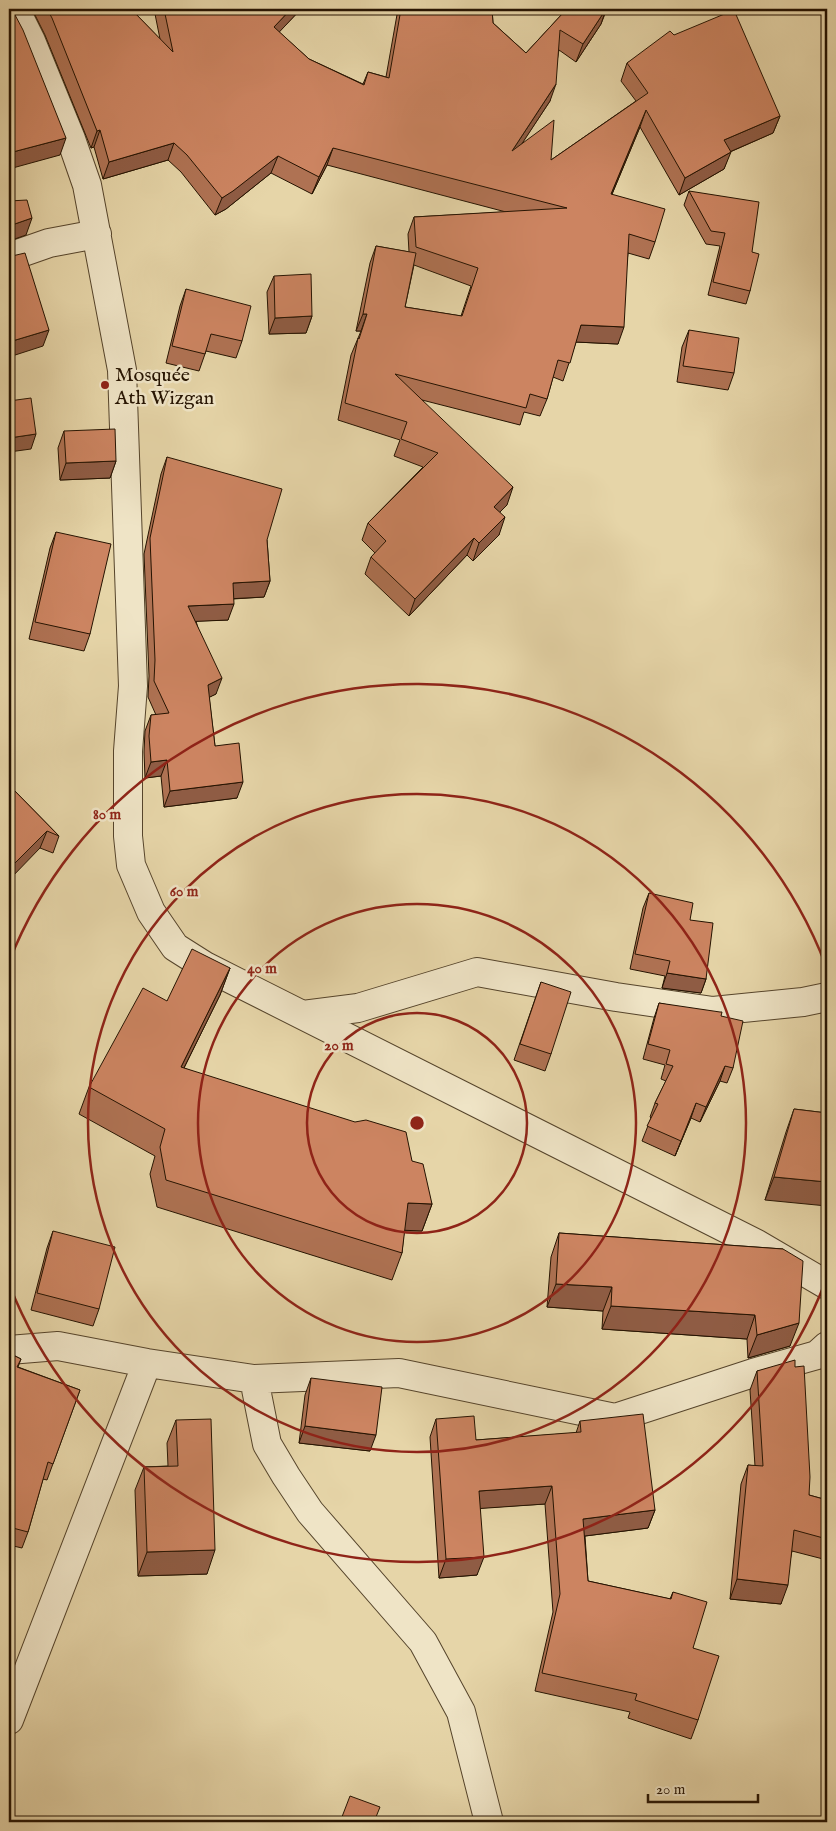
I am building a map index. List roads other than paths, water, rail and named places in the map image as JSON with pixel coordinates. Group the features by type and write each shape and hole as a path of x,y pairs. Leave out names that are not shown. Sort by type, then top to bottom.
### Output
{"street":[{"path":"15,9 31,41 72,139 87,185 122,370 133,686 128,760 128,836 130,864 151,912 175,947 205,966 756,1244 827,1285"},
{"path":"9,257 49,243 96,234"},
{"path":"303,1016 358,1008 477,972 616,997 713,1011 803,1002 827,997"},
{"path":"9,1350 58,1346 147,1364 254,1379 399,1372 615,1418 752,1373 817,1355 827,1346"},
{"path":"9,1720 147,1364"},
{"path":"254,1379 267,1444 286,1476 310,1512 423,1642 462,1712 489,1822"}],"place":[{"name":"Mosquée Ath Wizgan","path":"105,385"}]}
